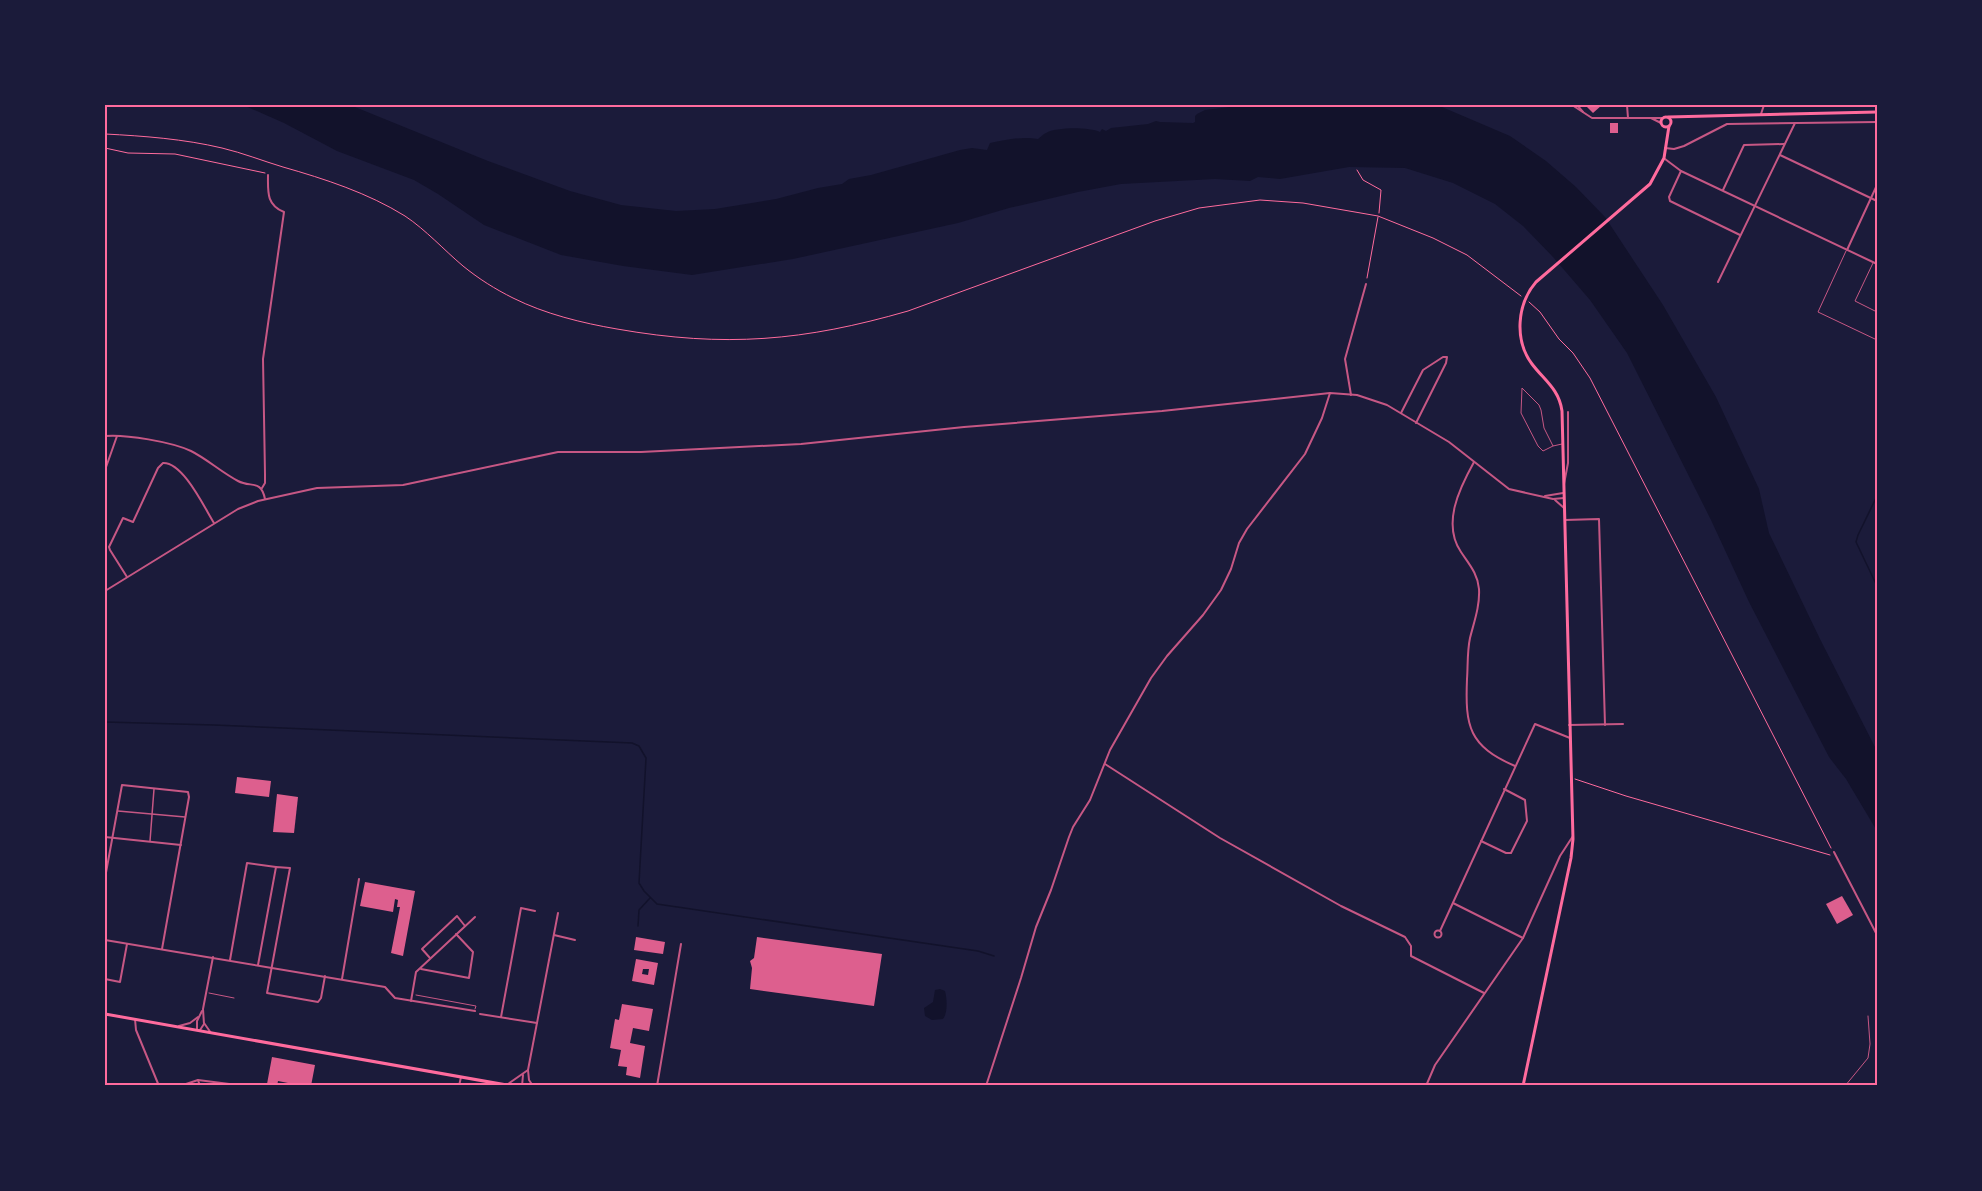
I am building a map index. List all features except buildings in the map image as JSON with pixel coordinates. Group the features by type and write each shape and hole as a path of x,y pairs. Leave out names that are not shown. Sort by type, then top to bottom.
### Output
{"main road":[{"path":"1666,140 1662,124 1663,118 1668,117 1877,112"},
{"path":"1523,1086 1571,858 1573,836 1563,415 1560,399 1552,386 1533,365 1524,347 1520,321 1525,299 1534,284 1650,184 1664,158 1670,124 1668,117"},
{"path":"1662,124 1670,124 1675,119 1685,117"},
{"path":"105,1014 512,1086"}],"street":[{"path":"1572,105 1594,118 1663,118"},
{"path":"1577,105 1585,114"},
{"path":"1627,105 1628,118"},
{"path":"1761,115 1764,105"},
{"path":"1648,117 1662,124"},
{"path":"1665,148 1674,149 1684,146 1727,124 1877,122"},
{"path":"1718,282 1796,123"},
{"path":"1723,190 1744,145 1785,144"},
{"path":"1780,155 1877,201"},
{"path":"1664,158 1681,171 1875,263"},
{"path":"1681,171 1669,197 1670,201 1740,235"},
{"path":"265,499 262,489 265,478 263,359 284,212 275,208 269,201 268,175"},
{"path":"1847,250 1877,185"},
{"path":"1351,395 1345,359 1366,284"},
{"path":"1401,413 1423,370 1443,357 1447,357 1448,360 1416,424"},
{"path":"986,1086 1036,927 1073,826 1090,800 1110,750 1151,678 1225,583 1236,551 1247,529 1305,454 1322,418 1330,393"},
{"path":"105,590 238,509 265,499 325,487 403,485 558,452 641,452 801,444 1330,393 1381,402 1449,442 1509,489 1561,500 1564,495"},
{"path":"1564,484 1567,474 1568,412"},
{"path":"105,436 117,435 189,450 238,481 255,484 262,489"},
{"path":"105,470 117,435"},
{"path":"1474,462 1455,505 1452,522 1457,546 1471,566 1479,589 1478,607 1469,648 1466,696 1468,717 1473,733 1485,750 1492,756 1515,766"},
{"path":"127,577 109,546 123,518 134,522 158,468 163,463 168,463 182,472 214,523"},
{"path":"1542,496 1564,495"},
{"path":"1553,499 1565,508"},
{"path":"1565,520 1599,519 1605,724"},
{"path":"1440,931 1536,723 1570,738"},
{"path":"1569,725 1623,724"},
{"path":"1104,764 1220,838 1341,906 1405,937 1411,946 1411,956 1485,994"},
{"path":"105,878 122,785 188,792 186,817 162,949"},
{"path":"150,842 154,788"},
{"path":"1481,841 1511,853 1526,823 1525,800 1504,789"},
{"path":"117,811 186,817"},
{"path":"1426,1086 1436,1065 1523,938 1557,861 1573,836"},
{"path":"105,837 181,845"},
{"path":"1834,852 1877,935"},
{"path":"230,960 247,863 290,868 267,993 318,1002 325,976"},
{"path":"258,965 276,867"},
{"path":"342,979 359,879"},
{"path":"1453,903 1523,938"},
{"path":"501,1017 521,908 535,911"},
{"path":"533,1086 529,1080 528,1070 558,913"},
{"path":"430,959 422,949 457,916 465,926"},
{"path":"411,1001 416,972 475,917"},
{"path":"420,969 468,978 473,952 456,934"},
{"path":"554,935 575,940"},
{"path":"105,940 385,987 394,998 475,1011"},
{"path":"105,979 120,982 127,944"},
{"path":"657,1086 681,944"},
{"path":"211,1033 204,1022 203,1009 213,957"},
{"path":"199,1031 196,1024 203,1009"},
{"path":"480,1014 537,1023"},
{"path":"177,1027 198,1017"},
{"path":"135,1019 136,1030 159,1086"},
{"path":"199,1031 204,1022"},
{"path":"506,1085 528,1070"},
{"path":"523,1075 524,1086"},
{"path":"459,1086 461,1077"},
{"path":"198,1080 200,1086"},
{"path":"180,1086 198,1080 244,1086"},
{"path":"524,1086 529,1080"}],"lane":[{"path":"1847,250 1818,312 1877,340"},
{"path":"1875,263 1855,302 1877,312"},
{"path":"1553,446 1544,428 1539,405 1522,388 1521,413 1534,439 1543,451 1563,444"},
{"path":"206,993 234,998"},
{"path":"416,995 476,1006 475,1011"},
{"path":"434,1005 436,999"},
{"path":"1845,1086 1868,1058 1870,1044 1868,1017"}],"path":[{"path":"105,134 211,146 303,173 375,200 407,218 473,274 515,300 605,327 643,334 701,340 796,337 869,322 1155,221 1199,208 1260,200 1303,203 1378,216 1433,238 1467,255 1540,312 1590,378 1834,852"},
{"path":"105,148 128,153 175,153 249,168 268,175"},
{"path":"1357,170 1363,180 1381,190 1366,284"},
{"path":"1570,777 1626,796 1834,856 1837,859"}],"shaded area":[{"path":"243,105 350,105 488,161 570,191 621,205 676,211 715,209 776,199 842,184 849,179 960,150 972,148 987,150 990,143 1020,138 1038,139 1051,131 1081,129 1100,132 1102,129 1106,131 1111,128 1156,121 1193,123 1195,116 1205,110 1246,105 1433,105 1510,136 1546,161 1605,217 1663,305 1716,397 1759,489 1769,533 1877,751 1877,831 1846,779 1829,757 1749,602 1711,520 1627,353 1590,300 1523,226 1495,204 1453,183 1405,168 1349,167 1280,179 1258,177 1250,181 1215,179 1121,184 793,259 692,275 561,255 484,225 414,180 337,151 284,123"},
{"path":"935,990 945,991 946,1013 943,1019 932,1020 925,1016 924,1008 933,1002"}],"waterway":[{"path":"1877,496 1856,542 1877,586"},
{"path":"105,722 632,743 639,746 646,758 639,883 657,904 978,951 994,956"},
{"path":"638,926 639,910 650,898"}]}
